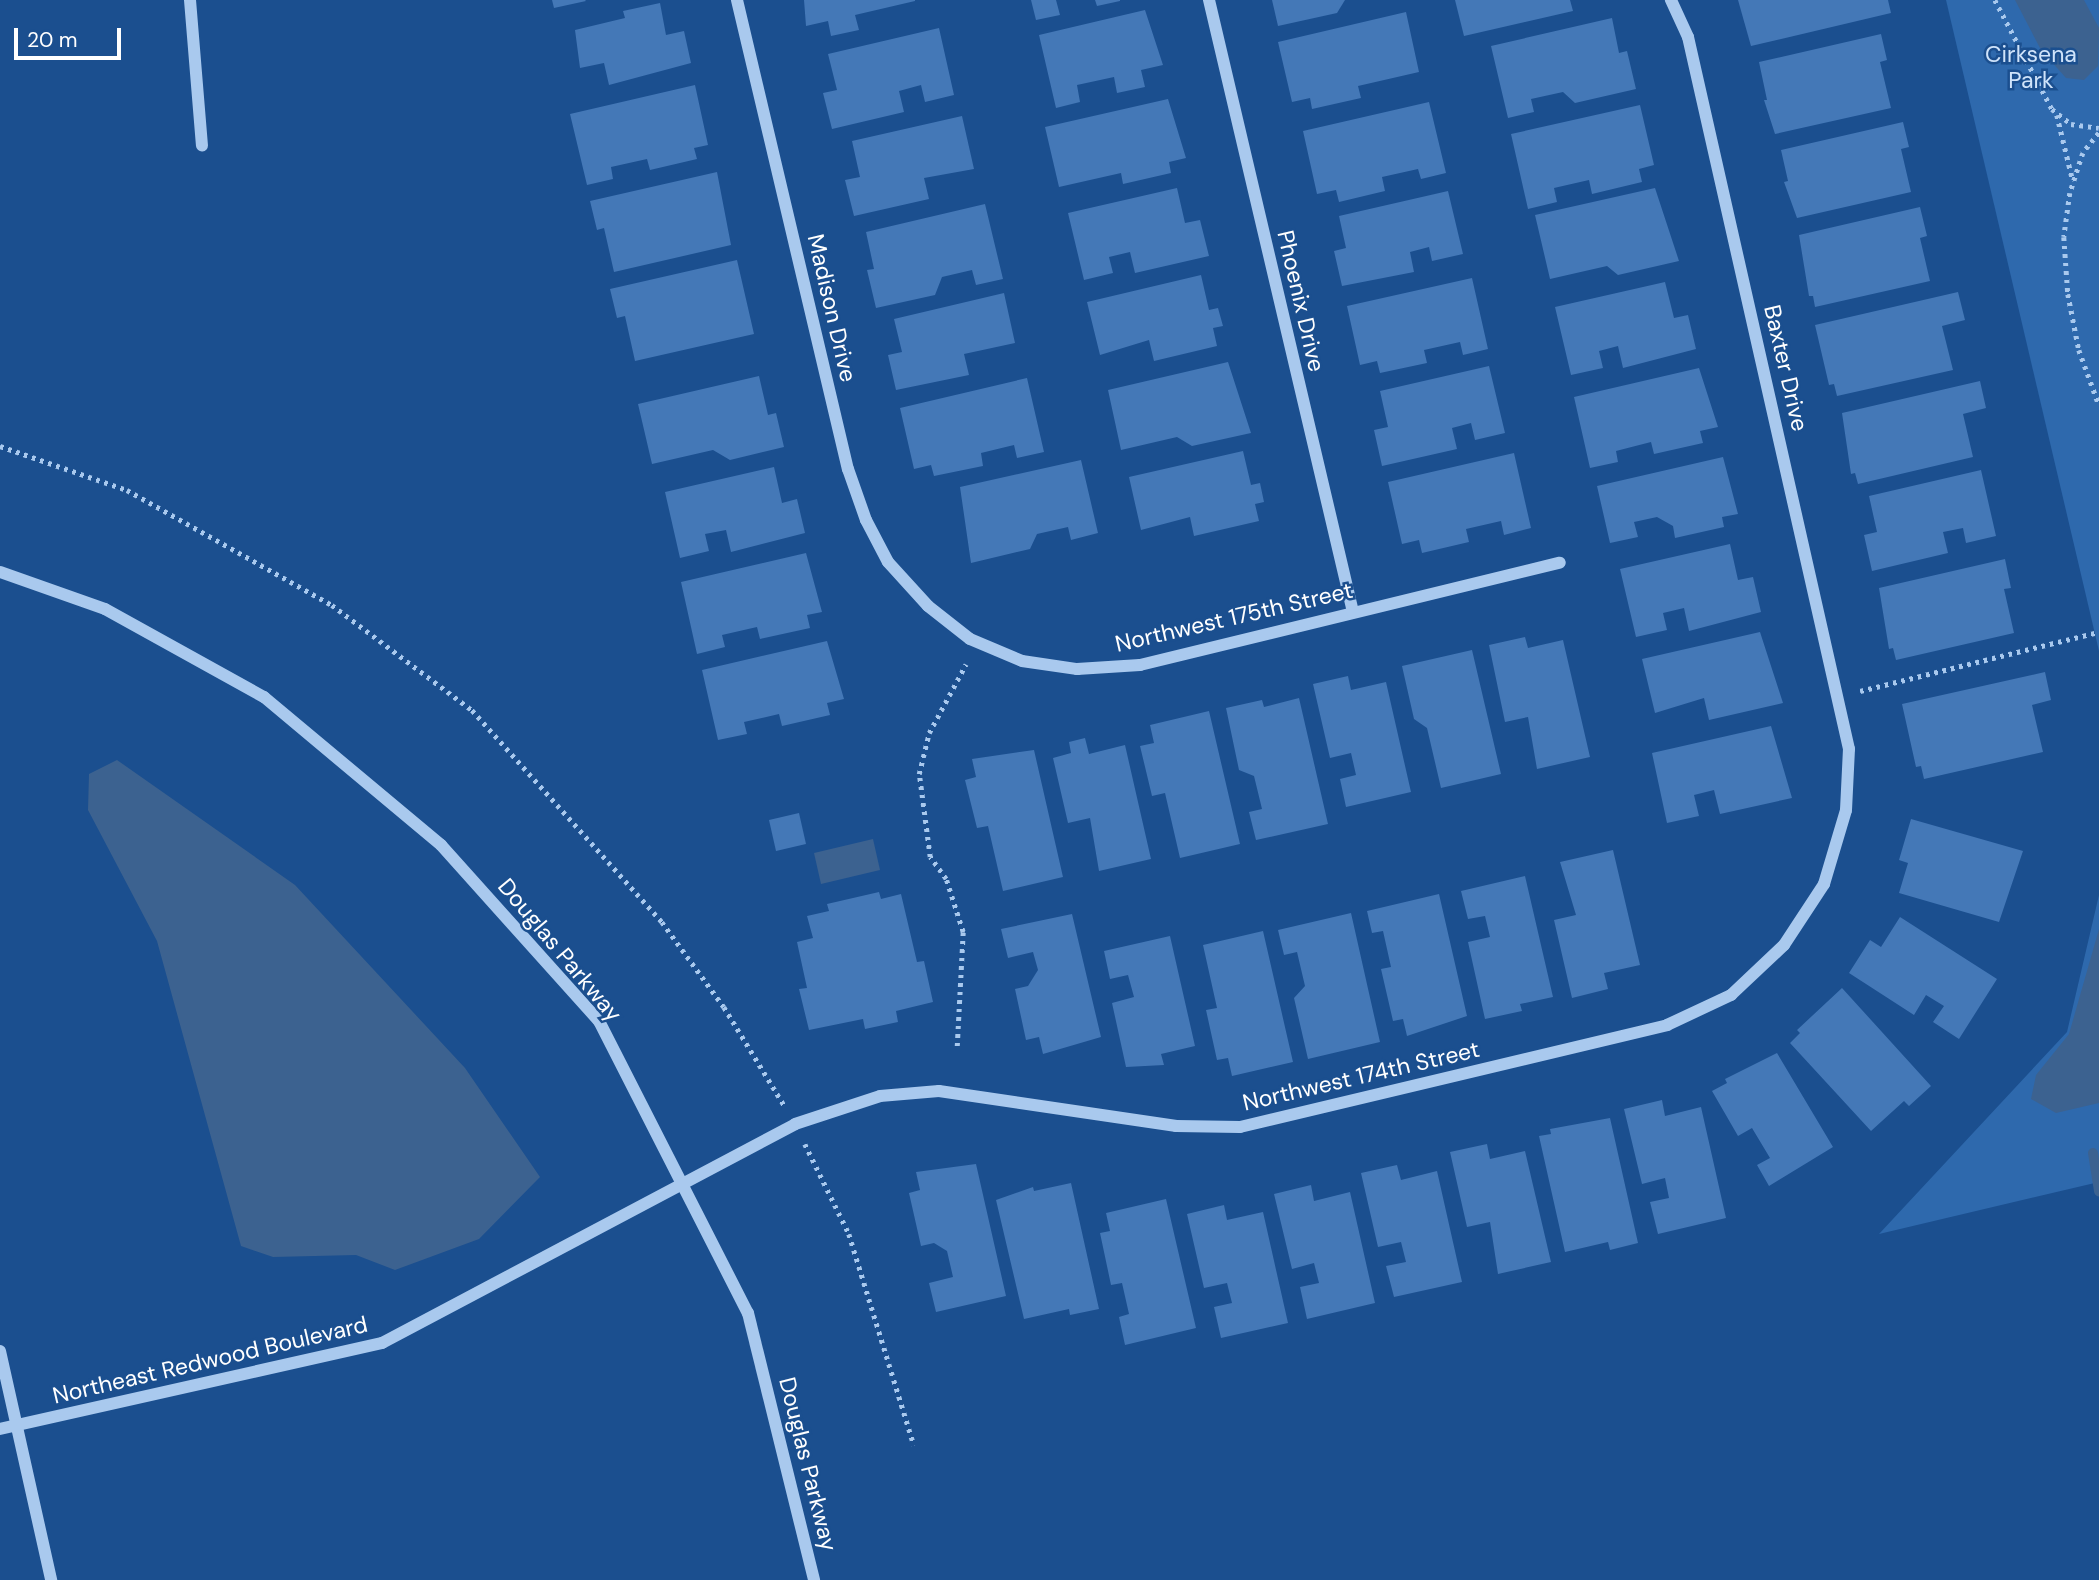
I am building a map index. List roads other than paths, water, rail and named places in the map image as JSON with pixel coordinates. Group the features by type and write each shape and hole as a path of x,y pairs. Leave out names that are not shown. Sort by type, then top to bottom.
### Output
{"street":[{"path":"190,0 202,146"},
{"name":"Madison Drive","path":"737,0 848,469 866,520 888,562 928,606"},
{"name":"Phoenix Drive","path":"1209,0 1353,612"},
{"name":"Baxter Drive","path":"1671,0 1688,37 1849,749"},
{"name":"Northwest 175th Street","path":"928,606 977,642 1023,661 1077,669 1140,664 1560,563"},
{"name":"Douglas Parkway","path":"0,572 105,609 264,696 442,845 599,1021 684,1182 748,1313 814,1580"},
{"name":"Northwest 174th Street","path":"684,1182 795,1124 880,1096 939,1091 1176,1126 1240,1127 1667,1025 1731,995 1784,945 1818,893 1846,810 1849,749"},
{"name":"Northeast Redwood Boulevard","path":"0,1429 382,1343 684,1182"},
{"path":"0,1351 51,1580"}],"waterway":[{"path":"2093,1153 2099,1192"}],"park label":[{"name":"Cirksena Park","path":"2031,67"}]}
